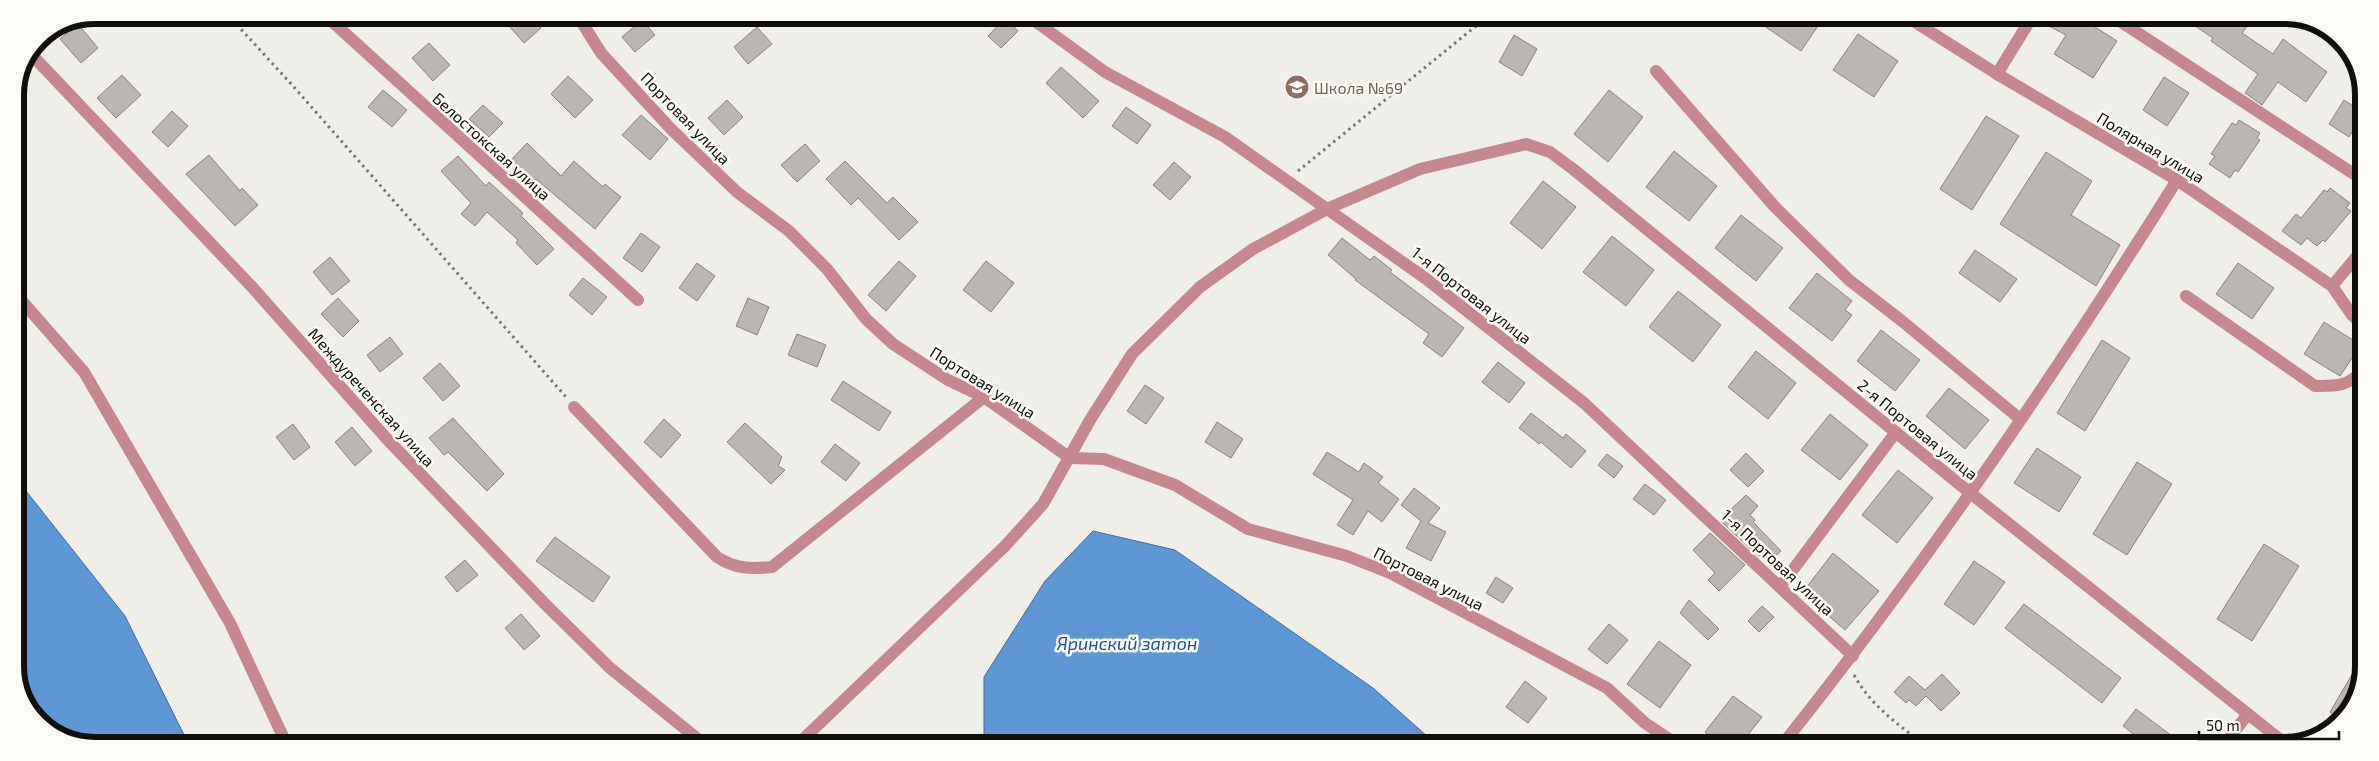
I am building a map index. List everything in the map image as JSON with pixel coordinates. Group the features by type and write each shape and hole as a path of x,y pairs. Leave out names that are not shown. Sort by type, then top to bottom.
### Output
{"street":[{"name":"Белостокская улица","path":"335,24 638,300"},
{"name":"Портовая улица","path":"583,24 602,53 671,129 737,192 789,231 827,269 866,319 893,344 924,365 948,380 984,397 1070,458 1104,459 1113,462 1175,485 1248,529 1347,556 1390,573 1607,688 1646,723 1666,737"},
{"name":"1-я Портовая улица","path":"1039,24 1105,72 1225,138 1329,208 1425,278 1584,403 1780,586 1850,659"},
{"name":"Полярная улица","path":"1918,24 1997,74 2177,180 2332,286 2355,317"},
{"path":"1997,74 2028,24"},
{"path":"2124,24 2355,175"},
{"name":"Междуреченская улица","path":"35,58 252,288 386,438 545,604 610,668 695,737"},
{"path":"1656,71 1775,207 1849,280 1902,321 2020,419"},
{"name":"2-я Портовая улица","path":"1329,208 1420,169 1526,144 1550,152 1969,492 2278,737"},
{"path":"1788,737 1850,659 2094,314 2177,180"},
{"path":"805,737 1005,546 1043,504 1090,420 1132,354 1200,287 1253,249 1329,208"},
{"path":"2332,286 2355,259"},
{"path":"2186,296 2315,386 2341,386 2355,379"},
{"path":"24,303 84,372 230,623 283,737"},
{"path":"574,407 717,557 728,564 749,569 772,567 984,397"},
{"path":"1780,586 1896,432"},
{"path":"2230,737 2248,714"}],"path":[{"path":"236,24 293,86 574,407"},
{"path":"1287,180 1478,24"},
{"path":"1850,659 1860,686 1882,713 1914,737"}],"water":[{"path":"24,488 125,616 185,737 86,737 68,732 55,725 38,709 28,689 24,671"},
{"name":"Яринский затон","path":"1093,531 1175,550 1373,688 1428,737 987,737 984,735 984,677 1045,581"}],"building":[{"path":"507,24 537,24 541,28 524,43"},
{"path":"637,24 645,24 655,35 635,52 622,37"},
{"path":"999,24 1011,24 1018,31 1001,48 988,36"},
{"path":"1761,24 1819,24 1801,51"},
{"path":"2045,24 2090,24 2117,41 2093,78 2054,54 2066,35"},
{"path":"2192,24 2249,24 2242,33 2273,54 2283,39 2327,72 2306,102 2278,82 2262,105 2245,93 2258,74 2211,41 2213,38"},
{"path":"79,26 98,48 81,63 60,39 74,27"},
{"path":"757,27 772,44 748,64 734,47"},
{"path":"1858,34 1898,61 1874,97 1833,70"},
{"path":"1514,35 1537,49 1522,76 1499,62"},
{"path":"429,43 450,65 433,81 412,58"},
{"path":"1061,67 1099,101 1083,118 1046,83"},
{"path":"122,75 141,95 116,118 97,98"},
{"path":"568,76 593,100 575,118 551,94"},
{"path":"2164,77 2189,93 2167,126 2143,110"},
{"path":"383,90 407,110 392,127 368,107"},
{"path":"1609,90 1643,117 1608,162 1574,134"},
{"path":"727,100 743,117 724,135 708,118"},
{"path":"2344,100 2355,107 2355,127 2349,137 2329,124"},
{"path":"483,105 503,123 489,137 469,119"},
{"path":"1126,107 1151,125 1137,144 1112,126"},
{"path":"172,111 188,126 168,147 152,132"},
{"path":"641,115 668,139 650,160 622,135"},
{"path":"1986,116 2019,136 1972,210 1940,189"},
{"path":"2239,120 2260,133 2257,138 2260,140 2238,172 2235,170 2230,178 2209,164 2215,156 2211,154 2232,123 2236,125"},
{"path":"527,143 561,176 574,161 603,187 605,184 621,197 595,229 536,179 533,181 511,160"},
{"path":"805,144 820,161 797,182 781,165"},
{"path":"1674,151 1717,186 1689,221 1646,187"},
{"path":"2046,152 2092,181 2071,215 2120,245 2096,286 2000,224"},
{"path":"209,155 240,191 242,188 258,205 235,226 186,174"},
{"path":"458,156 486,186 489,182 523,213 521,216 554,249 537,265 516,243 518,240 487,212 475,226 461,214 471,203 441,171"},
{"path":"845,161 887,203 893,197 918,222 899,240 858,198 851,205 826,179"},
{"path":"1174,162 1191,177 1170,200 1153,185"},
{"path":"1543,181 1576,207 1542,249 1510,223"},
{"path":"2330,188 2350,203 2346,208 2351,211 2325,242 2323,240 2317,246 2307,238 2301,245 2282,231 2296,214 2301,218 2324,190 2327,192"},
{"path":"1741,215 1783,248 1756,281 1715,248"},
{"path":"641,233 660,247 642,272 623,258"},
{"path":"1612,236 1654,270 1626,306 1583,272"},
{"path":"1342,238 1370,260 1374,256 1392,270 1390,272 1464,328 1442,357 1423,343 1429,334 1355,280 1328,255"},
{"path":"1975,250 2017,279 2000,302 1959,273"},
{"path":"330,257 350,281 332,295 313,272"},
{"path":"899,261 916,276 886,311 868,295"},
{"path":"986,261 1014,283 991,312 963,290"},
{"path":"697,263 715,276 697,301 679,288"},
{"path":"2238,263 2274,288 2252,319 2216,294"},
{"path":"1817,273 1852,301 1845,310 1852,315 1832,341 1789,308"},
{"path":"583,278 607,297 592,315 569,295"},
{"path":"1678,291 1721,325 1693,362 1649,327"},
{"path":"338,298 359,321 343,337 321,314"},
{"path":"748,298 769,307 757,335 736,326"},
{"path":"2324,322 2355,341 2355,354 2340,376 2304,354"},
{"path":"1881,330 1920,360 1895,391 1857,361"},
{"path":"797,334 826,345 817,367 788,355"},
{"path":"390,337 403,354 380,372 367,355"},
{"path":"2102,340 2130,358 2085,431 2057,413"},
{"path":"1756,351 1796,383 1768,419 1728,387"},
{"path":"1498,362 1525,383 1509,403 1482,382"},
{"path":"440,363 460,386 443,401 423,378"},
{"path":"843,381 891,412 879,431 831,400"},
{"path":"1145,385 1164,398 1146,424 1127,411"},
{"path":"1949,388 1989,420 1965,449 1926,416"},
{"path":"1531,413 1563,438 1566,434 1586,451 1571,468 1541,442 1539,444 1519,428"},
{"path":"1830,414 1868,445 1840,480 1801,450"},
{"path":"453,418 504,474 487,491 448,452 444,455 429,438"},
{"path":"664,419 681,435 661,458 644,442"},
{"path":"1217,422 1243,439 1231,458 1205,442"},
{"path":"745,423 782,457 778,466 785,470 771,484 727,442"},
{"path":"293,424 310,447 294,460 276,437"},
{"path":"352,427 372,451 355,466 335,442"},
{"path":"835,444 860,463 846,481 821,462"},
{"path":"2037,448 2081,477 2059,512 2014,483"},
{"path":"1327,452 1359,472 1364,463 1383,477 1378,483 1399,499 1382,522 1368,511 1353,535 1337,525 1353,500 1313,474"},
{"path":"1746,453 1764,471 1748,487 1730,470"},
{"path":"1607,454 1623,466 1614,478 1598,465"},
{"path":"2137,462 2172,484 2127,555 2093,534"},
{"path":"1898,470 1933,498 1897,543 1862,515"},
{"path":"1645,484 1666,500 1654,515 1633,499"},
{"path":"1414,488 1440,508 1428,523 1446,532 1431,561 1406,548 1421,521 1401,505"},
{"path":"1746,495 1758,506 1750,515 1755,520 1753,522 1781,551 1770,561 1763,554 1760,556 1756,554 1722,522 1726,518 1724,516"},
{"path":"1710,533 1745,565 1719,591 1708,580 1715,573 1693,550"},
{"path":"555,537 610,577 593,602 536,561"},
{"path":"2264,544 2299,566 2252,641 2217,619"},
{"path":"1833,553 1879,591 1845,630 1802,593"},
{"path":"465,560 478,575 457,592 445,577"},
{"path":"1974,561 2005,582 1974,625 1944,604"},
{"path":"1496,577 1513,588 1503,603 1486,593"},
{"path":"1689,600 1719,629 1708,640 1680,613"},
{"path":"2024,604 2121,678 2102,703 2005,628"},
{"path":"1762,606 1774,617 1759,632 1748,621"},
{"path":"521,614 540,636 524,650 505,628"},
{"path":"1609,624 1628,640 1607,664 1588,649"},
{"path":"1659,641 1691,665 1660,708 1627,684"},
{"path":"2355,669 2353,684 2343,706 2335,715 2330,712"},
{"path":"1942,674 1960,693 1941,711 1926,696 1916,706 1909,700 1906,703 1894,692 1909,676 1925,690"},
{"path":"1525,681 1547,698 1528,723 1506,707"},
{"path":"1733,696 1762,717 1746,737 1711,737 1705,732"},
{"path":"2136,709 2172,736 2137,737 2123,726"}],"place":[{"name":"Школа №69","path":"1297,87"}]}
